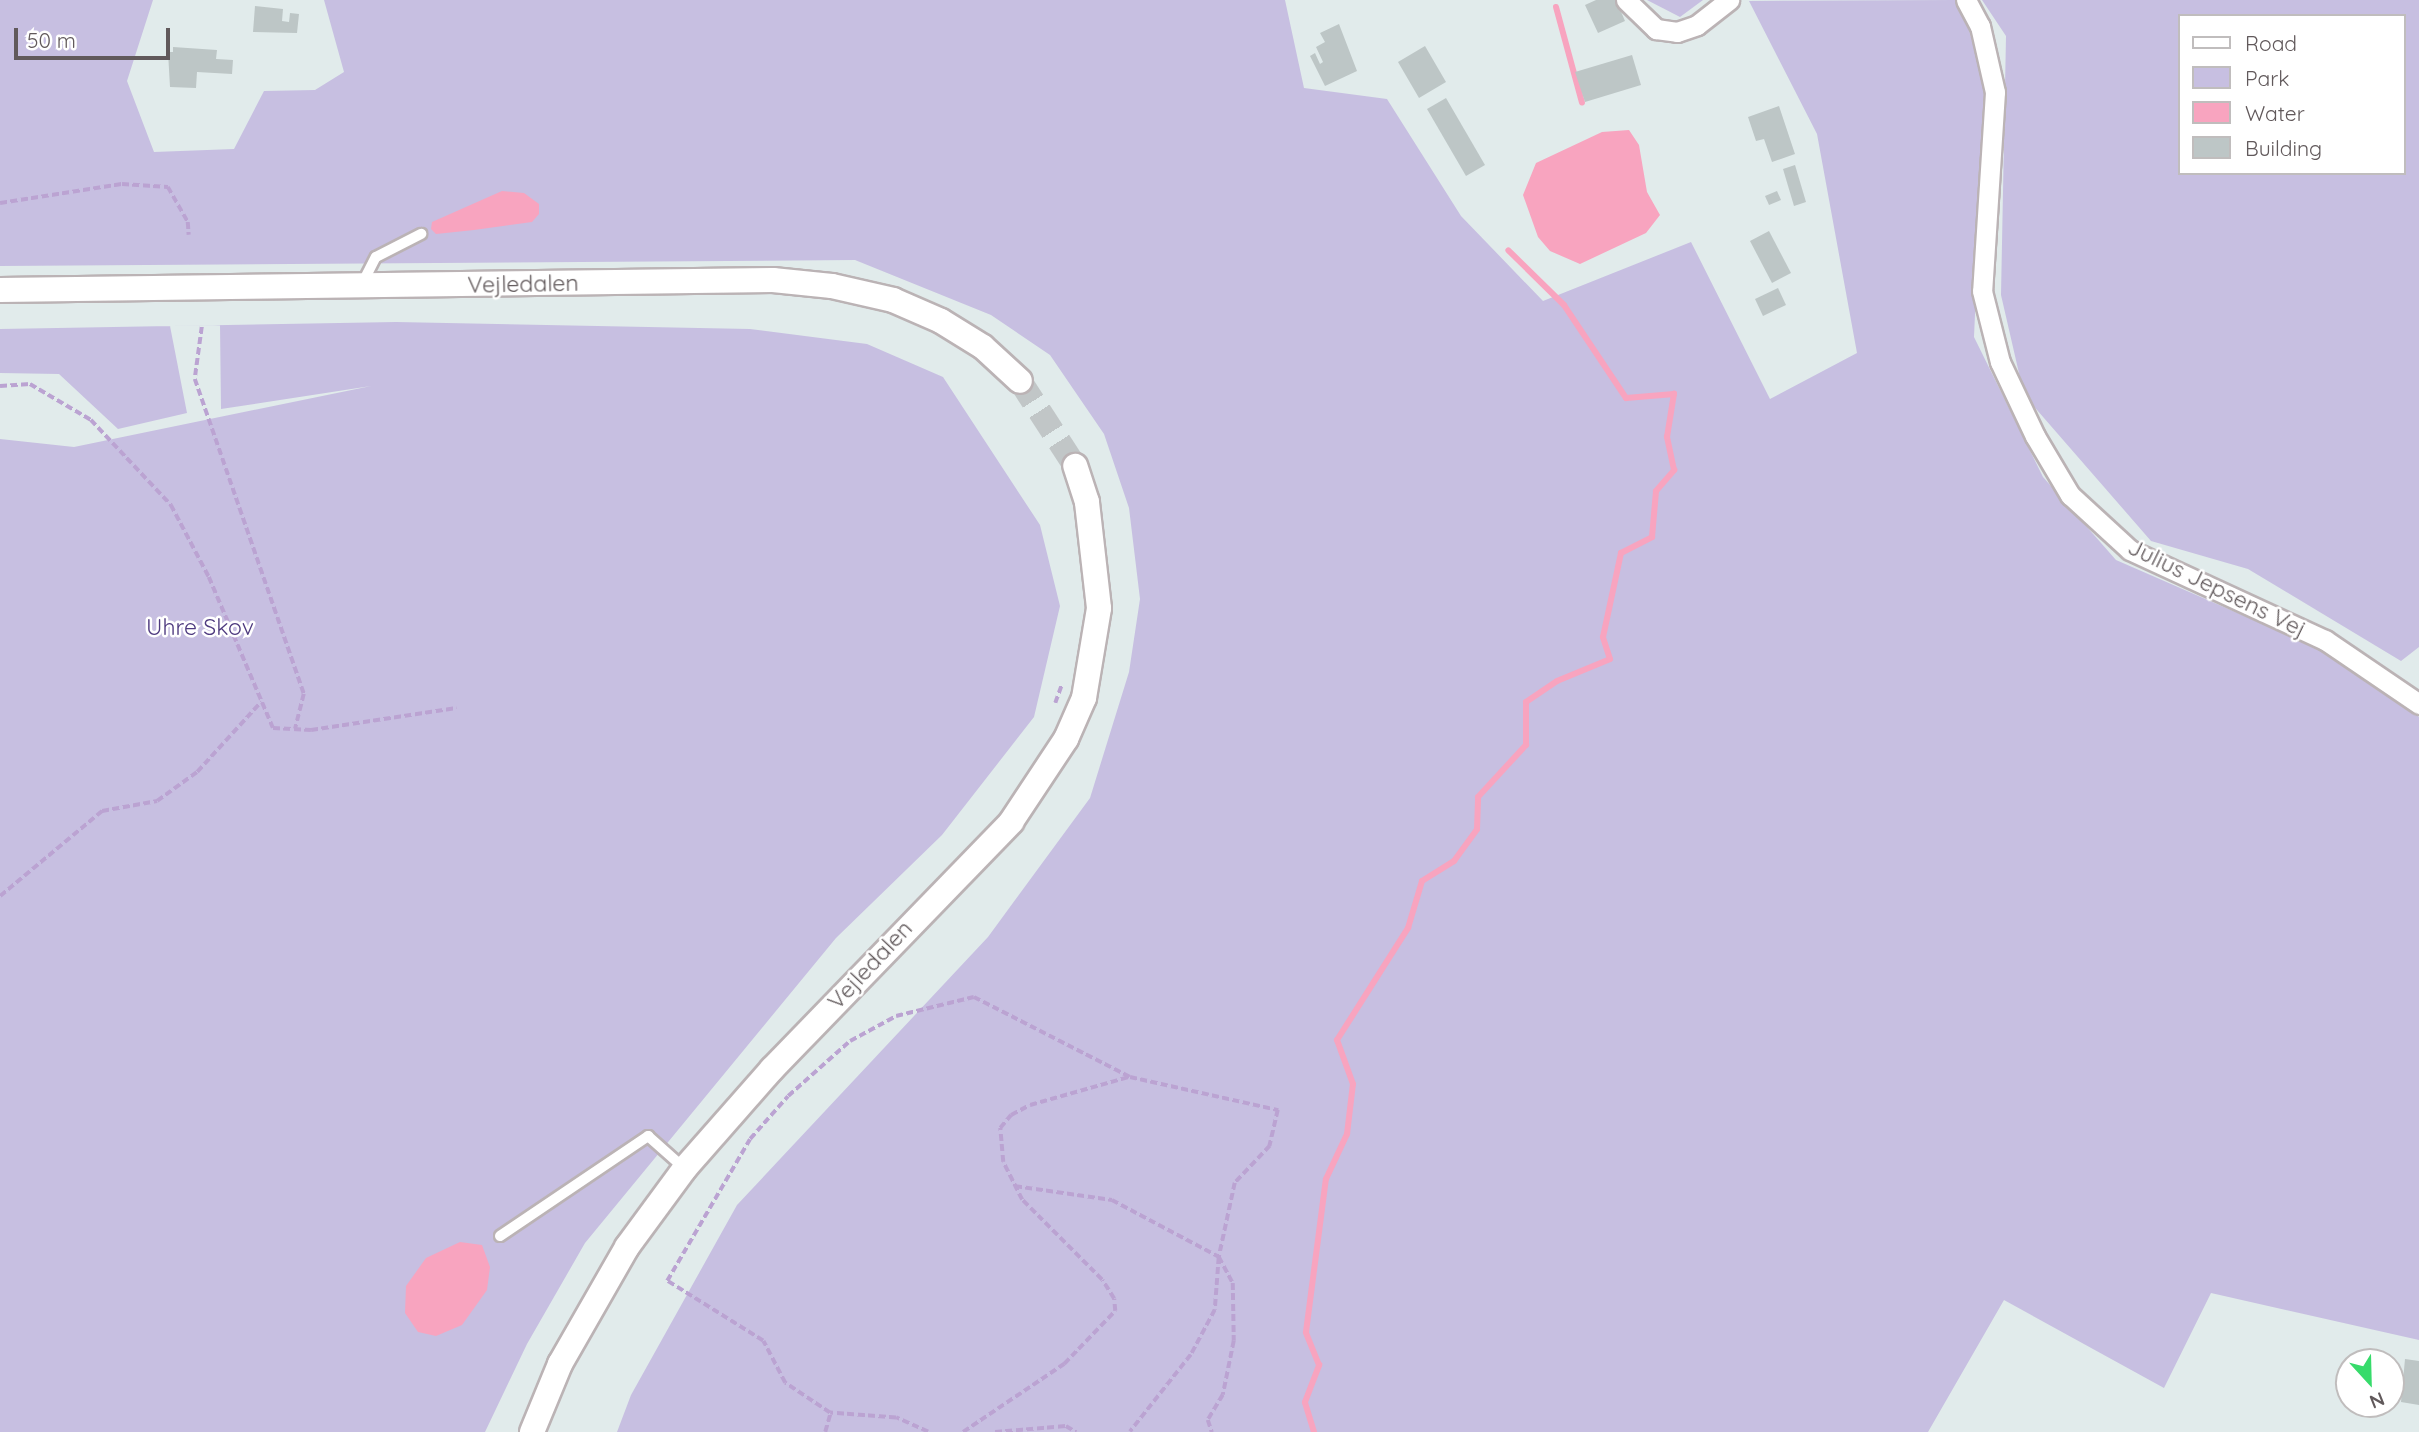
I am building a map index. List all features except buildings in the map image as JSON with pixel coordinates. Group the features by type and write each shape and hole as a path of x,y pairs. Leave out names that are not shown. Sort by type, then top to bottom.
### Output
{"street":[{"path":"1626,0 1656,29 1677,32 1697,25 1729,0"},
{"name":"Julius Jepsens Vej","path":"1966,0 1980,26 1995,92 1982,291 2000,362 2035,436 2070,495 2130,550 2325,640 2419,704"},
{"name":"Vejledalen","path":"0,290 773,280 832,286 892,300 941,321 983,347 1020,381"},
{"name":"Vejledalen","path":"532,1432 559,1364 614,1270 685,1168 772,1069 1010,822 1066,739 1084,698 1099,608 1087,502 1075,466"}],"lane":[{"path":"361,286 376,257 421,234"},
{"path":"500,1236 648,1136 685,1168"}],"path":[{"path":"0,203 122,184 168,187 188,222 189,235"},
{"path":"202,327 195,379 304,694 295,729"},
{"path":"0,386 30,384 91,420 171,505 209,577 274,727 295,729 456,708"},
{"path":"1052,711 1065,675"},
{"path":"0,896 102,811 157,801 197,772 261,702"},
{"path":"929,1432 896,1418 830,1413 785,1383 763,1341 667,1281 750,1139 788,1096 850,1041 896,1016 974,997 1130,1077 1278,1110 1270,1146 1235,1183 1219,1257 1215,1310 1192,1354 1130,1432"},
{"path":"964,1432 1064,1364 1115,1311 1114,1299 1102,1280 1022,1200 1000,1144 1000,1128 1011,1115 1130,1077"},
{"path":"1015,1186 1112,1200 1219,1257 1233,1283 1234,1341 1223,1395 1208,1420 1212,1432"},
{"path":"825,1432 830,1413"},
{"path":"995,1432 1066,1426 1076,1432"}],"green space":[{"path":"0,0 153,0 127,81 154,152 234,149 264,91 315,90 344,72 324,0 1285,0 1304,88 1387,99 1461,216 1543,301 1691,242 1770,399 1857,353 1817,134 1749,1 1955,0 1968,26 1985,90 1974,337 2043,477 2116,560 2318,648 2419,717 2419,1340 2211,1293 2164,1388 2004,1300 1928,1432 617,1432 631,1395 737,1205 988,937 1090,798 1129,672 1140,599 1129,508 1104,434 1050,355 991,315 855,260 0,266"},
{"path":"1647,0 1703,0 1680,17"},
{"path":"1982,0 2419,0 2419,647 2401,661 2248,569 2151,541 2024,395 2001,295 2006,36"},
{"name":"Uhre Skov","path":"396,322 750,329 867,344 943,377 1040,525 1060,606 1034,717 942,835 836,938 585,1243 527,1344 485,1432 0,1432 0,439 74,447 371,386 221,409 220,325"},
{"path":"170,326 187,413 118,429 59,374 0,373 0,329"}],"water":[{"path":"1629,130 1639,145 1647,192 1660,215 1646,233 1580,264 1550,251 1538,237 1523,195 1536,163 1602,132"},
{"path":"502,191 524,193 539,204 539,214 532,222 436,234 431,229 432,222"},
{"path":"460,1242 482,1245 490,1267 487,1290 462,1325 436,1336 418,1332 405,1313 406,1286 426,1258"}],"waterway":[{"path":"1556,7 1582,103"},
{"path":"1314,1432 1305,1402 1319,1365 1306,1332 1326,1179 1347,1134 1353,1084 1337,1040 1408,928 1422,881 1454,861 1477,829 1478,797 1526,745 1526,702 1557,681 1610,659 1603,637 1621,553 1652,537 1656,491 1674,470 1667,437 1674,394 1626,398 1564,305 1508,250"}],"tunnel":[{"path":"1020,381 1075,466"}]}
